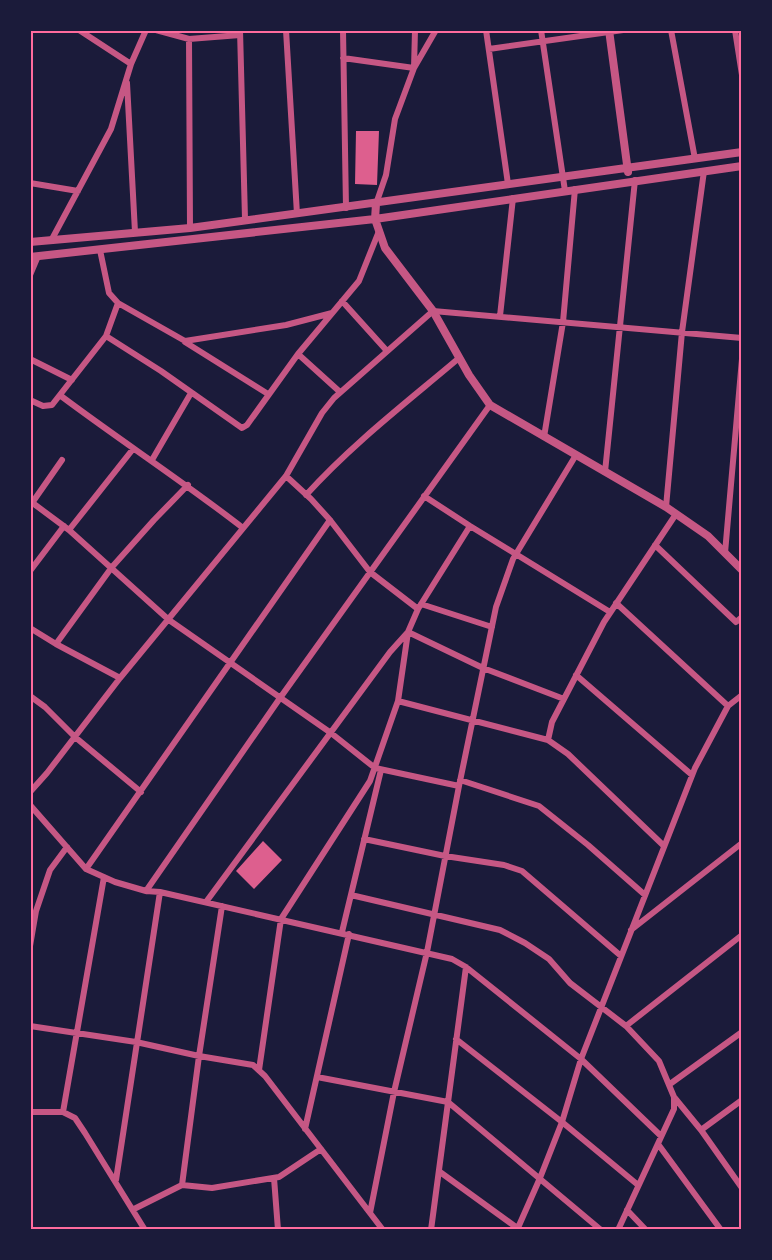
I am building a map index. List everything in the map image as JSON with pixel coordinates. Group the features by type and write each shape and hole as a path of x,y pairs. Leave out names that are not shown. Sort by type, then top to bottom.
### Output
{"street":[{"path":"79,30 131,64"},
{"path":"52,239 111,129 131,64 146,30"},
{"path":"156,30 189,39 240,33 245,219"},
{"path":"286,30 297,214"},
{"path":"343,30 346,208"},
{"path":"414,68 415,30"},
{"path":"436,30 414,68 395,119 386,175 376,204 375,219 385,248 433,310 459,358 490,405 666,507 708,536 742,570"},
{"path":"486,30 508,184"},
{"path":"541,30 565,191"},
{"path":"489,49 623,30"},
{"path":"671,30 695,159"},
{"path":"735,30 742,75"},
{"path":"605,472 621,327 632,181 628,167 609,31"},
{"path":"189,39 190,228"},
{"path":"343,58 414,68"},
{"path":"126,80 135,232"},
{"path":"30,242 190,228 742,152"},
{"path":"30,275 34,257 375,219 742,166"},
{"path":"666,507 682,332 704,171"},
{"path":"30,183 78,191"},
{"path":"544,437 563,321 575,189"},
{"path":"500,316 513,198"},
{"path":"106,336 161,371 242,428 247,425 298,354 359,281 379,230"},
{"path":"100,250 109,293 118,303 185,341 268,394"},
{"path":"342,301 387,351"},
{"path":"30,400 43,406 52,405 61,396 106,336 118,303"},
{"path":"30,792 120,678 170,620 286,476 322,413 340,392 433,310 742,338"},
{"path":"185,341 286,325 333,313"},
{"path":"298,354 340,392"},
{"path":"30,358 72,380"},
{"path":"306,495 368,434 459,358"},
{"path":"725,553 742,359"},
{"path":"152,460 190,393"},
{"path":"61,396 132,449 188,485 243,528"},
{"path":"146,891 280,698 490,405"},
{"path":"30,571 132,449"},
{"path":"370,1213 394,1092 427,952 459,783 496,608 516,555 576,455"},
{"path":"62,460 31,502 67,528 170,620 331,733 378,769 459,783 539,806 645,895"},
{"path":"286,476 330,520 370,572 419,607 492,627"},
{"path":"56,644 112,567 188,485"},
{"path":"424,496 610,612"},
{"path":"548,740 552,722 610,612 676,514"},
{"path":"86,869 330,520"},
{"path":"305,1129 378,769 398,701 408,632 419,607 470,526"},
{"path":"655,545 736,622 742,616"},
{"path":"616,603 728,706"},
{"path":"30,628 120,678"},
{"path":"408,632 483,668 564,699"},
{"path":"206,902 390,652 408,632"},
{"path":"576,675 692,775"},
{"path":"440,1172 518,1229 562,1122 581,1059 692,775 728,706 742,695"},
{"path":"30,696 141,792"},
{"path":"398,701 548,740 568,754 664,846"},
{"path":"259,1070 281,919 378,769"},
{"path":"30,805 86,869 104,878 146,891 206,902 452,958 581,1059 661,1136"},
{"path":"364,839 445,856 504,865 522,871 621,956"},
{"path":"631,931 742,843"},
{"path":"30,946 36,911 50,870 67,847"},
{"path":"63,1112 75,1033 104,878"},
{"path":"116,1180 160,892"},
{"path":"351,895 500,930 525,943 549,959 570,983 626,1026 658,1061 670,1084 674,1097 674,1109 618,1230"},
{"path":"30,906 36,911"},
{"path":"182,1185 222,906"},
{"path":"626,1026 742,935"},
{"path":"431,1230 466,967"},
{"path":"30,1026 136,1042 253,1065 383,1230"},
{"path":"670,1084 742,1032"},
{"path":"456,1039 638,1185"},
{"path":"317,1077 448,1102 601,1230"},
{"path":"674,1097 739,1177 742,1188"},
{"path":"701,1130 742,1100"},
{"path":"30,1112 63,1112 75,1118 116,1180 145,1230"},
{"path":"658,1144 722,1230"},
{"path":"134,1209 182,1185 212,1188 279,1177 321,1149"},
{"path":"274,1178 278,1230"},
{"path":"627,1210 646,1230"}],"building":[{"path":"356,131 379,131 377,185 355,184"},
{"path":"263,841 282,860 254,889 236,871"}]}
